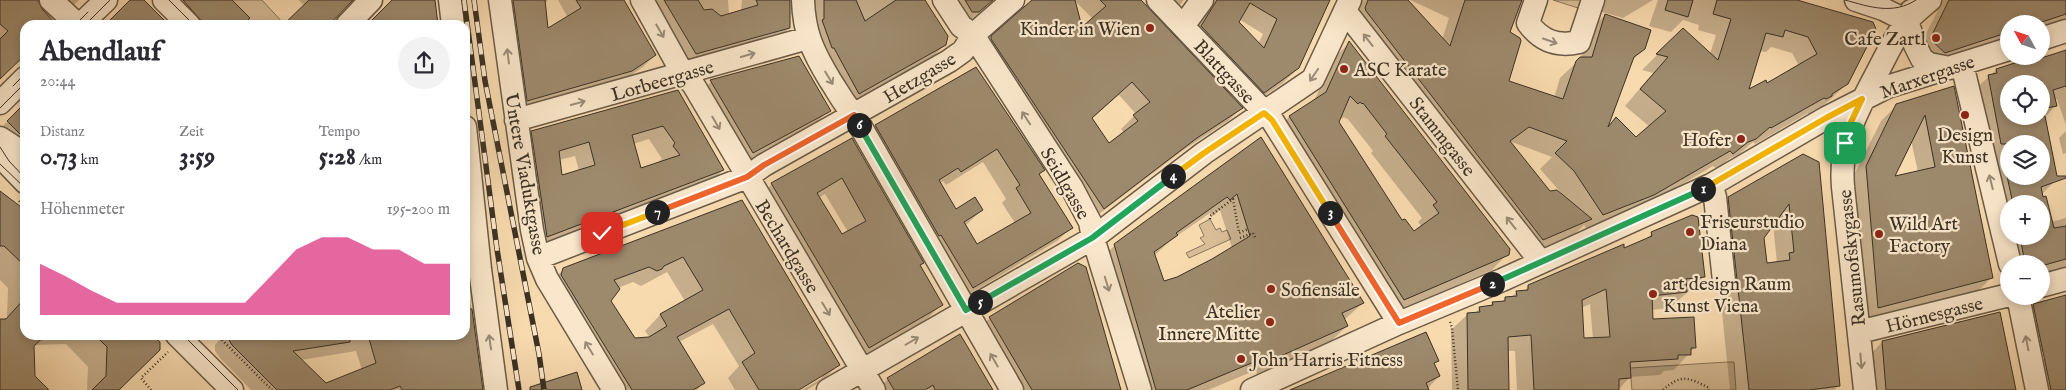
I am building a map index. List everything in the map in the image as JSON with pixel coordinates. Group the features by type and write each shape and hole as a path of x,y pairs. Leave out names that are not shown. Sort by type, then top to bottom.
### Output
{"street":[{"path":"51,0 73,20"},
{"path":"84,20 106,0"},
{"path":"164,0 184,20"},
{"path":"352,20 371,0"},
{"path":"450,0 452,20"},
{"name":"Untere Viaduktgasse","path":"500,0 532,230 538,258 547,279 614,390"},
{"name":"Bechardgasse","path":"642,0 683,74 693,84 874,390"},
{"path":"803,0 804,19 808,38 814,53 846,107 854,115 1012,390"},
{"name":"Seidlgasse","path":"944,0 961,26 973,35 1072,188 1090,222 1092,238 1140,390"},
{"name":"Hetzgasse","path":"538,258 747,177 764,165 949,61 963,51 973,35 1012,0"},
{"name":"Blattgasse","path":"1158,0 1272,120 1314,204 1399,323"},
{"path":"1183,26 1202,0"},
{"path":"1536,0 1528,23 1537,36 1564,46 1579,42 1593,0"},
{"path":"1856,0 1883,9 1911,10 1915,45 1922,59 1929,64 1956,66 2008,255"},
{"name":"Rasumofskygasse","path":"1864,390 1842,163 1845,143 1851,122 1862,99 1911,10 1930,0"},
{"path":"828,390 1092,238 1204,153 1313,79 1347,5"},
{"name":"Stammgasse","path":"1347,5 1540,262"},
{"path":"2050,35 2066,31"},
{"name":"Lorbeergasse","path":"516,120 808,38"},
{"name":"Marxergasse","path":"1252,390 1399,323 1502,280 1711,185 1826,118 1887,87 2000,52"},
{"path":"0,103 20,83"},
{"path":"0,138 20,152"},
{"path":"0,156 20,177"},
{"path":"1711,185 1715,198 1724,281"},
{"path":"470,217 473,271 496,390"},
{"path":"2050,283 2066,278"},
{"name":"Hörnesgasse","path":"1859,332 2000,297"},
{"path":"2020,305 2037,390"},
{"path":"174,342 232,390"}],"path":[{"path":"1210,219 1210,216 1233,199 1240,233 1248,230"},
{"path":"1240,238 1253,233 1256,239"},
{"path":"1443,304 1452,328 1458,390"},
{"path":"222,340 272,390"},
{"path":"151,390 141,378 174,342"},
{"path":"1663,390 1675,380 1691,379 1710,390"}],"shaded area":[{"path":"232,0 262,0 280,20 248,20 250,18"},
{"path":"1553,0 1581,0 1578,8"},
{"path":"1210,219 1216,230 1220,228 1222,232 1227,230 1231,239 1189,258 1186,253 1205,244 1200,238 1204,236 1199,225"},
{"path":"1734,362 1736,390 1632,390 1630,368"}],"building":[{"path":"0,0 38,0 42,9 52,20 20,20 20,60 0,79 0,39 8,31 0,24"},
{"path":"130,0 144,0 164,20 110,20"},
{"path":"183,0 232,0 250,18 248,20 201,20"},
{"path":"309,0 353,0 334,20 288,20"},
{"path":"392,0 435,0 437,20 372,20"},
{"path":"513,0 545,0 548,28 581,8 576,0 624,0 656,55 632,71 527,101"},
{"path":"664,0 698,0 704,10 712,9 721,16 758,5 756,0 790,0 790,28 696,54"},
{"path":"824,0 856,0 865,21 896,0 925,0 948,36 946,45 859,94 834,48 832,48 822,20 824,19"},
{"path":"965,0 993,0 979,12 972,12"},
{"path":"1032,0 1075,0 1082,27 1106,6 1100,0 1141,0 1243,108 1197,138 1104,209 991,39 991,36","holes":["1132,82 1150,102 1133,115 1138,121 1109,143 1092,118"]},
{"path":"1217,0 1330,0 1299,68 1264,93 1201,26","holes":["1250,3 1277,19 1264,48 1239,22"]},
{"path":"1368,0 1408,0 1450,46 1465,0 1522,0 1510,32 1520,38 1521,41 1509,81 1563,99 1576,61 1580,57 1592,57 1605,14 1651,30 1645,49 1634,57 1608,127 1616,117 1636,137 1666,111 1640,89 1668,57 1656,54 1683,28 1718,60 1731,19 1713,14 1717,0 1797,0 1873,22 1876,29 1848,84 1832,94 1832,96 1824,98 1770,127 1733,154 1730,151 1654,195 1603,215 1574,171 1555,153 1567,141 1529,127 1510,141 1550,191 1557,190 1592,219 1543,240 1365,8","holes":["1785,30 1808,37 1817,54 1767,83 1766,80 1749,89 1766,33 1783,37"]},
{"path":"1668,0 1693,0 1688,17 1665,10"},
{"path":"1949,0 2066,0 2066,14 2050,19 2050,15 2000,15 2000,35 1945,53 1930,39"},
{"path":"1349,41 1510,249 1509,255 1404,300 1289,116 1326,92","holes":["1350,96 1358,104 1360,102 1363,103 1387,134 1385,136 1437,202 1433,205 1439,213 1414,231 1405,219 1402,220 1339,122"]},
{"path":"2066,50 2066,86 2053,90 2057,106 2050,107 2050,75 2000,75 2000,125 2047,125 2049,135 2000,135 2000,139 1988,75 1997,73 1996,69 2008,65 2050,65 2050,55"},
{"path":"799,56 831,111 753,153 710,80"},
{"path":"976,67 1045,170 1039,174 1073,228 973,288 941,235 939,236 875,125","holes":["997,149 1020,185 1016,188 1031,213 977,244 964,222 983,210 975,197 956,209 939,180 958,168 961,172"]},
{"path":"1954,86 1993,278 1878,308 1866,166 1896,104","holes":["1925,115 1935,167 1895,176"]},
{"path":"678,90 724,170 547,237 531,131","holes":["663,126 675,143 673,146 680,155 641,168 632,135","589,142 595,165 562,175 559,151"]},
{"path":"20,108 20,134 7,121"},
{"path":"1261,137 1364,303 1342,313 1348,326 1274,359 1273,354 1187,390 1156,390 1114,244","holes":["1237,194 1250,236 1212,259 1177,277 1164,281 1154,252 1178,235 1176,233 1227,197 1230,200"]},
{"path":"852,138 924,263 920,265 943,305 869,348 771,183","holes":["842,178 866,221 842,234 817,193"]},
{"path":"2050,141 2057,176 2066,176 2066,178 2050,184"},
{"path":"1803,154 1819,162 1840,386 1809,390 1749,390 1728,197","holes":["1789,204 1794,252 1789,253 1790,260 1767,263 1764,238"]},
{"path":"2009,185 2047,185 2041,187 2043,195 2011,195"},
{"path":"0,191 20,206 20,261 4,246 0,246"},
{"path":"742,200 840,365 799,390 759,390 742,362 755,353 729,309 677,337 705,383 693,390 632,390 561,275 563,268","holes":["683,257 703,290 660,314 667,326 649,337 635,338 611,301 620,289 614,280 649,267 657,271"]},
{"path":"2050,212 2054,228 2066,226 2066,259 2050,263 2050,255 2023,255 2022,245 2050,245"},
{"path":"1692,215 1698,217 1705,277 1686,279 1687,292 1652,296 1653,319 1694,317 1696,348 1691,348 1691,355 1678,355 1678,359 1630,362 1631,378 1619,379 1619,390 1534,390 1531,335 1508,337 1509,390 1468,390 1467,313 1480,312 1479,307 1493,305 1492,302 1505,301 1505,297 1517,296 1516,291 1528,290 1528,285 1624,244 1624,248 1652,236 1651,232","holes":["1606,289 1610,337 1584,338 1582,300"]},
{"path":"1078,263 1086,267 1121,390 1032,390 989,317"},
{"path":"2066,295 2066,390 2051,390 2033,305 2050,305 2050,299"},
{"path":"20,304 20,340 41,340 34,346 35,376 49,390 0,390 0,319 6,319"},
{"path":"470,309 472,309 483,390 402,390 400,386 390,390 277,390 229,340 350,340 350,342 293,351 326,383 376,363 369,340 470,340"},
{"path":"2000,312 2016,390 1886,390 1882,341"},
{"path":"1426,332 1439,361 1434,363 1440,376 1426,383 1429,390 1290,390"},
{"path":"960,334 993,390 935,390 933,385 925,390 894,390 887,378"},
{"path":"100,340 158,340 160,342 160,350 119,390 92,390 106,376 107,347"},
{"path":"577,372 582,390 530,390 530,387"}],"tram line":[{"path":"90,20 110,0"},
{"path":"169,0 189,20"},
{"path":"1845,0 1881,8 1899,7 1916,0"},
{"path":"80,20 88,12"},
{"path":"13,86 20,79"},
{"path":"0,108 20,88"},
{"path":"0,147 20,173"},
{"path":"0,164 20,183"},
{"path":"188,340 238,390"}],"railway":[{"path":"464,0 467,20"},
{"path":"474,0 485,81 539,354 544,390"},
{"path":"470,45 497,249 519,390"}],"place":[{"name":"Kinder in Wien","path":"1150,28"},
{"name":"Cafe Zartl","path":"1936,38"},
{"name":"ASC Karate","path":"1344,69"},
{"name":"Design Kunst","path":"1965,115"},
{"name":"Hofer","path":"1741,139"},
{"name":"Friseurstudio Diana","path":"1690,232"},
{"name":"Wild Art Factory","path":"1879,234"},
{"name":"Sofiensäle","path":"1271,289"},
{"name":"art design Raum Kunst Viena","path":"1653,294"},
{"name":"Atelier Innere Mitte","path":"1270,322"},
{"name":"John Harris Fitness","path":"1241,359"}],"route":[{"path":"602,233 730,185 854,115 966,310 1092,238 1204,153 1264,113 1272,120 1399,323 1502,280 1711,185 1862,99 1851,122 1845,143"}]}
